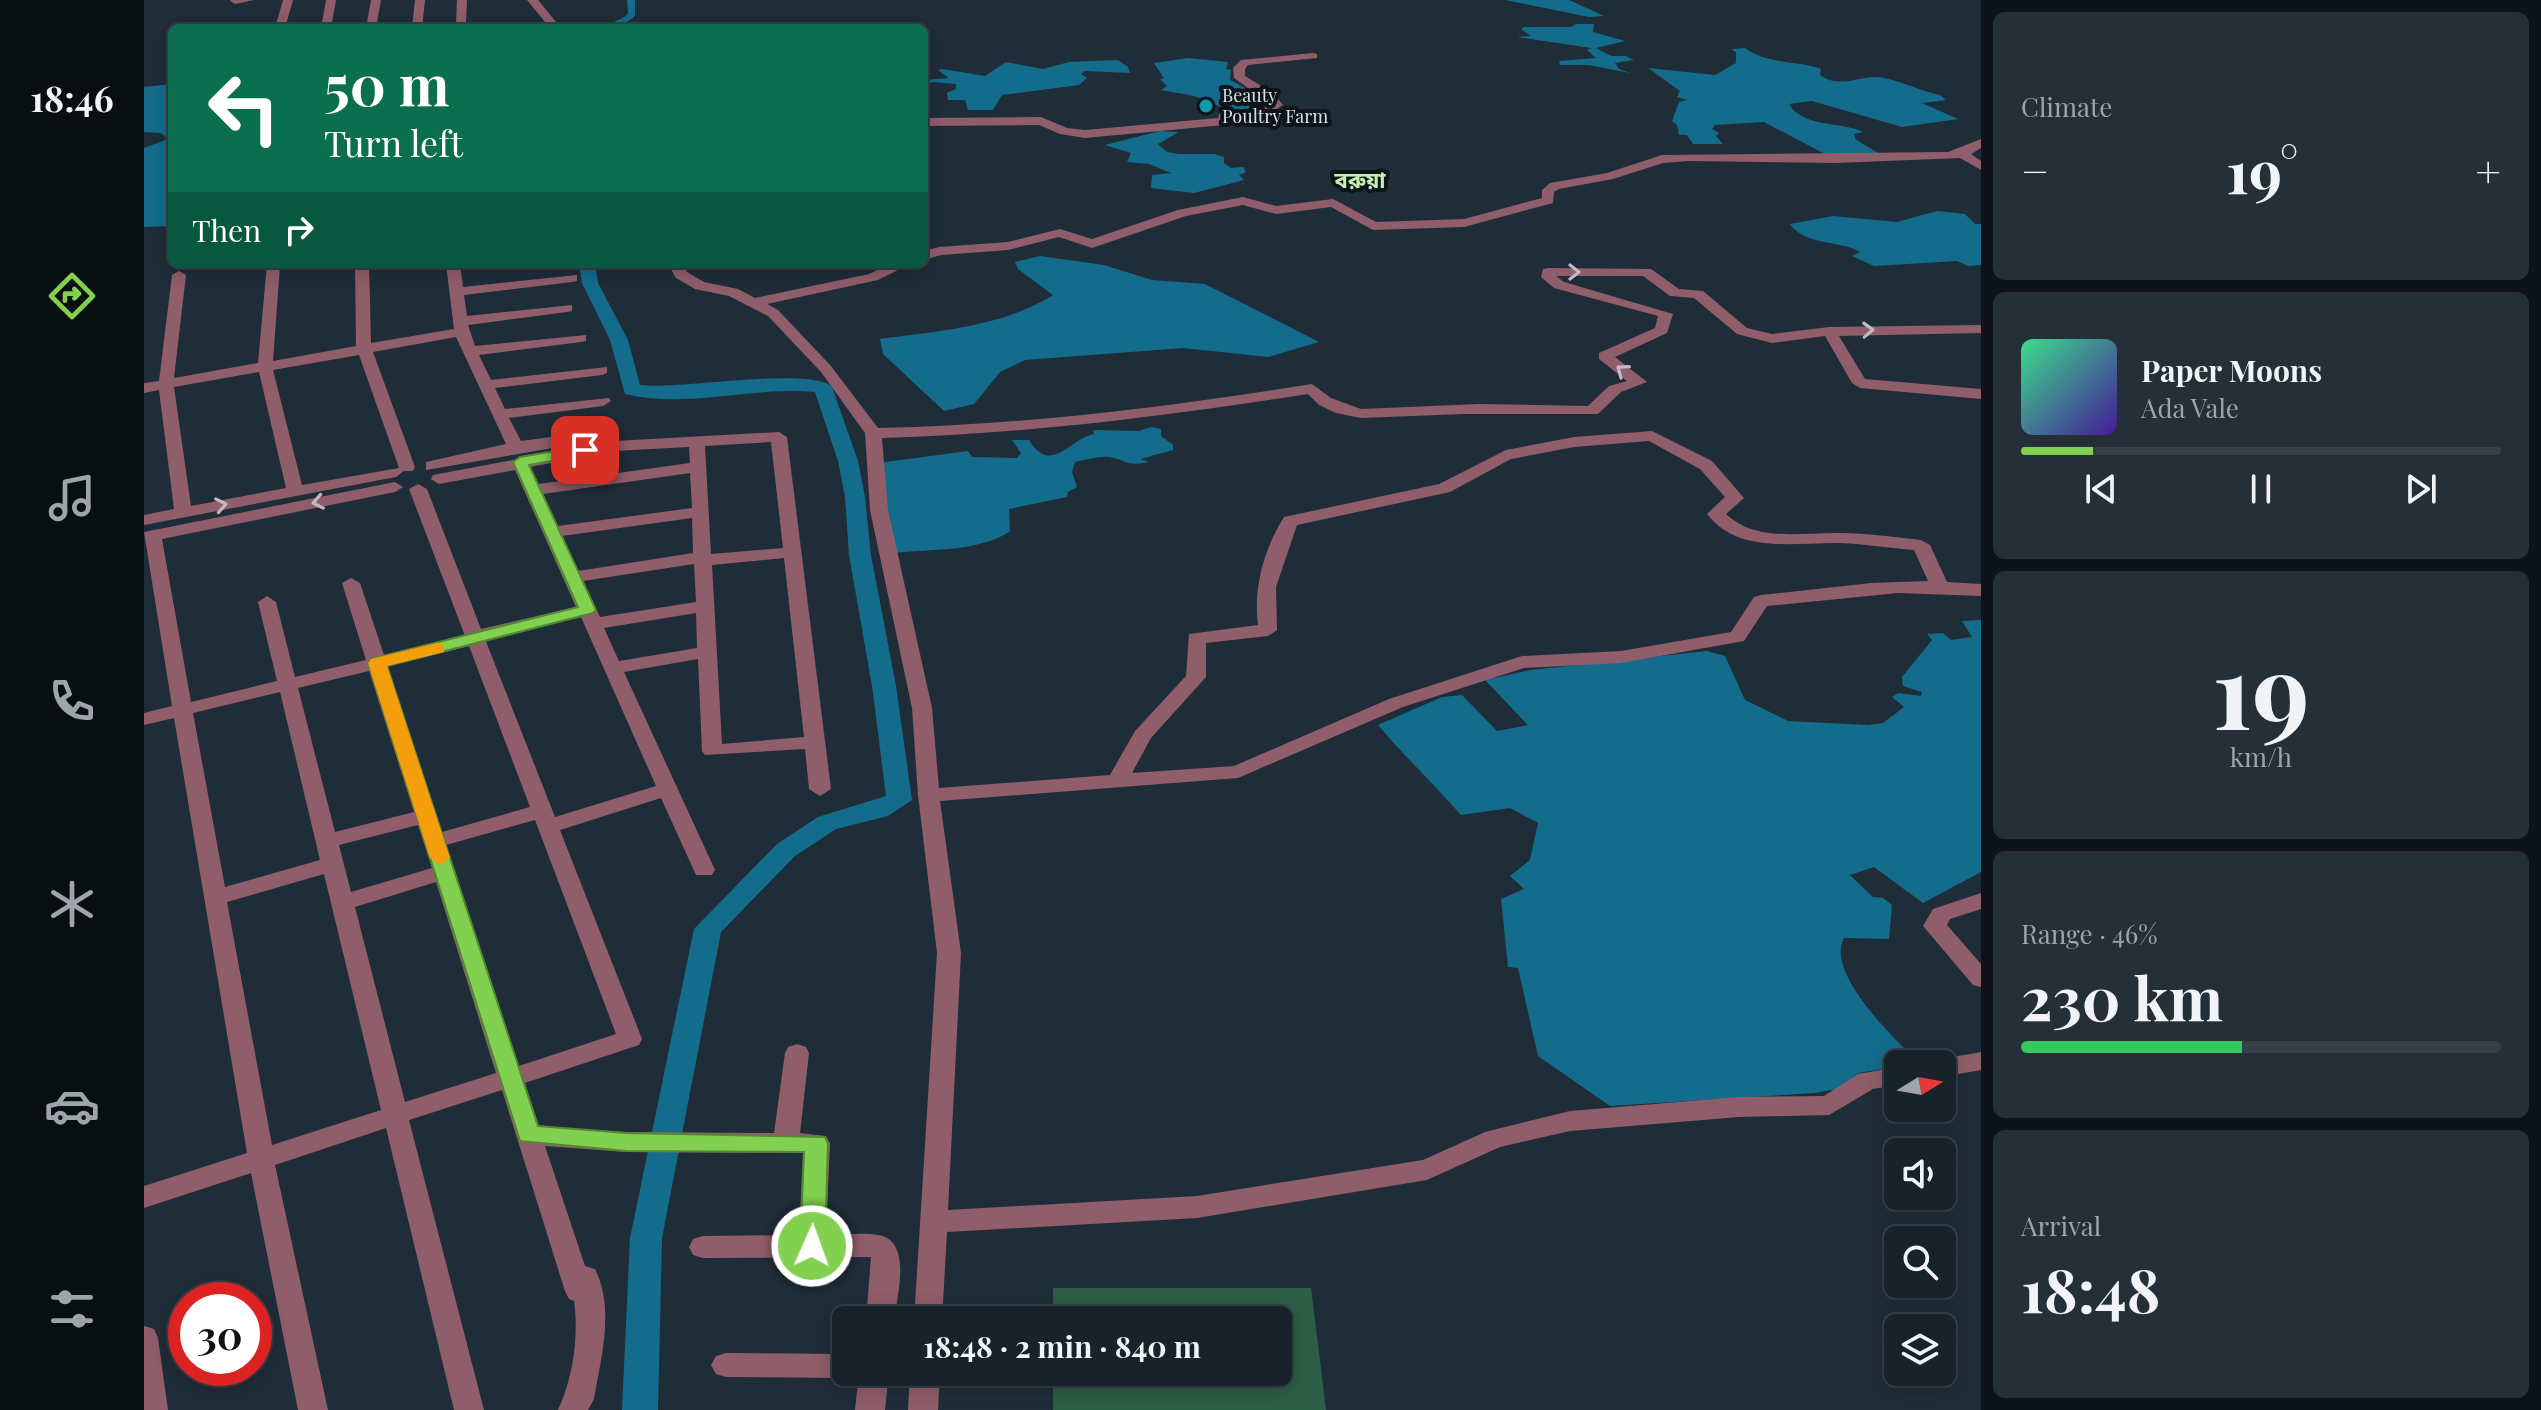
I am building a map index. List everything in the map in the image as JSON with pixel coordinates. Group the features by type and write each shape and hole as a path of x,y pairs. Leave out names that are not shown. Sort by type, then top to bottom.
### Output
{"street":[{"path":"235,1 249,0"},
{"path":"281,24 288,0"},
{"path":"327,24 331,0"},
{"path":"372,24 376,0"},
{"path":"417,24 420,0"},
{"path":"461,24 462,0"},
{"path":"532,0 552,24"},
{"path":"928,122 1041,121 1064,131 1085,134 1224,121 1220,112 1266,112 1277,105 1269,95 1240,78 1239,68 1245,62 1313,56"},
{"path":"928,255 939,251 1008,246 1060,233 1092,244 1183,213 1243,201 1276,210 1333,203 1373,226 1464,223 1548,200 1548,190 1555,186 1609,176 1662,159 1836,159 1962,154 1981,143"},
{"path":"1962,154 1981,166"},
{"path":"273,268 265,367 295,491"},
{"path":"144,1197 630,1039 418,489 399,475 364,349 362,268"},
{"path":"454,268 461,327 704,870"},
{"path":"677,268 681,275 700,286 733,292 773,313 826,369 873,433 879,510 922,708 929,795 949,953 929,1306"},
{"path":"757,302 873,277 894,268"},
{"path":"873,433 1002,429 1145,416 1312,389 1330,406 1369,413 1405,415 1459,409 1592,411 1615,389 1639,382 1604,356 1662,330 1666,314 1559,285 1548,277 1548,272 1646,272 1675,293 1698,294 1742,331 1772,339 1829,331 1981,329"},
{"path":"179,275 166,384 183,513"},
{"path":"457,292 572,278"},
{"path":"144,388 364,349 567,308"},
{"path":"1829,331 1860,383 1981,394"},
{"path":"471,351 581,338"},
{"path":"486,385 602,370"},
{"path":"500,414 603,401"},
{"path":"147,531 183,513 295,491 399,475 435,473 518,454 613,440 727,429"},
{"path":"1119,778 1142,735 1196,677 1196,638 1268,630 1264,587 1290,521 1444,488 1506,455 1574,442 1652,436 1706,465 1729,490 1735,498 1716,514 1725,526 1773,540 1839,538 1921,545 1939,585"},
{"path":"613,440 697,441 779,437 820,789"},
{"path":"697,441 712,751 815,742"},
{"path":"533,490 699,467"},
{"path":"418,489 435,473"},
{"path":"147,531 399,475"},
{"path":"552,532 701,512"},
{"path":"147,531 183,710 261,1159 313,1410"},
{"path":"572,577 704,559 793,552"},
{"path":"351,583 444,872 587,1281 592,1326 579,1399 573,1410"},
{"path":"929,795 1119,778 1178,779 1238,772 1396,703 1522,662 1621,657 1737,637 1761,601 1939,585 1981,590"},
{"path":"267,602 392,1116 469,1410"},
{"path":"144,719 475,638 590,617 706,606"},
{"path":"613,668 708,652"},
{"path":"434,841 545,819 668,789"},
{"path":"215,898 426,816"},
{"path":"341,903 444,872"},
{"path":"1981,901 1941,914 1935,926 1981,979"},
{"path":"786,1143 797,1053"},
{"path":"1956,1065 1981,1061"},
{"path":"516,1078 529,1135 579,1291"},
{"path":"934,1222 1197,1207 1427,1170 1494,1139 1570,1121 1739,1107 1829,1105 1867,1081 1884,1078"},
{"path":"529,1135 626,1142 817,1143 812,1246"},
{"path":"703,1247 878,1246 887,1258 882,1306"},
{"path":"144,1338 153,1410"},
{"path":"726,1365 832,1366"},
{"path":"870,1410 873,1386"},
{"path":"923,1410 924,1386"}],"green space":[{"path":"1053,1288 1311,1288 1326,1410 1053,1410 1053,1386 1292,1386 1292,1306 1053,1306"}],"water":[{"path":"1505,0 1569,0 1604,16 1589,17"},
{"path":"1594,24 1593,32 1625,41 1596,48 1611,56 1626,56 1634,60 1615,63 1619,69 1630,73 1589,65 1560,65 1559,61 1596,58 1587,50 1591,48 1517,37 1531,36 1521,29 1524,27 1571,27"},
{"path":"1745,48 1773,60 1821,69 1820,75 1835,81 1877,77 1940,95 1946,100 1922,103 1958,119 1902,127 1812,101 1789,104 1795,112 1813,121 1863,132 1854,134 1855,139 1883,156 1825,154 1764,122 1715,125 1712,129 1719,133 1716,136 1723,144 1693,144 1687,135 1679,135 1677,125 1672,121 1679,102 1687,100 1677,97 1680,91 1648,68 1715,75 1736,63 1736,52 1731,49"},
{"path":"1188,58 1228,62 1226,69 1231,70 1230,80 1247,89 1243,92 1258,102 1242,113 1219,111 1220,107 1206,100 1161,90 1167,86 1160,79 1164,78 1154,63"},
{"path":"1118,60 1128,67 1130,73 1085,71 1081,74 1087,78 1079,85 1002,95 993,110 968,110 965,100 948,100 947,93 956,89 956,84 928,84 928,80 949,78 938,70 943,69 985,76 1006,62 1043,69 1069,62"},
{"path":"168,84 168,139 161,133 144,132 144,87"},
{"path":"1160,131 1179,132 1158,144 1167,152 1224,157 1224,163 1231,168 1243,167 1246,172 1239,175 1244,180 1194,193 1151,188 1152,175 1171,173 1149,164 1127,162 1131,153 1105,145"},
{"path":"168,139 168,226 144,227 144,148"},
{"path":"1937,211 1965,214 1975,224 1981,224 1981,265 1968,266 1957,261 1874,266 1852,256 1860,252 1814,240 1790,224 1833,216 1897,222"},
{"path":"1040,256 1104,265 1152,280 1205,284 1319,342 1268,357 1183,348 1025,360 1000,372 974,404 944,411 883,354 880,339 991,321 1033,306 1053,295 1018,269 1015,262"},
{"path":"1151,427 1161,429 1161,436 1173,445 1173,450 1140,459 1149,462 1141,463 1105,457 1075,462 1072,472 1077,487 1068,492 1067,497 1009,509 1010,531 998,538 970,546 894,553 878,463 968,451 972,457 1017,458 1021,453 1012,440 1029,440 1045,455 1053,455 1094,434 1093,430 1139,431"},
{"path":"1981,620 1981,872 1923,903 1874,867 1850,875 1873,897 1883,898 1892,905 1889,939 1844,938 1841,953 1844,969 1866,1005 1906,1050 1884,1050 1884,1069 1859,1073 1836,1089 1815,1093 1610,1106 1538,1056 1518,968 1508,967 1501,899 1524,889 1510,876 1530,860 1538,823 1510,808 1461,815 1378,725 1442,697 1462,695 1497,731 1528,725 1485,680 1531,670 1707,651 1725,656 1745,700 1788,721 1883,723 1904,707 1892,697 1898,693 1921,696 1922,692 1903,686 1902,677 1932,640 1927,634 1943,633 1951,640 1972,637 1962,621"}],"waterway":[{"path":"615,24 632,14 631,0"},
{"path":"588,268 590,283 619,340 632,390 666,394 778,383 823,387 835,431 848,461 855,497 860,555 884,686 899,800 879,810 827,823 786,850 708,929 646,1238 640,1410"}],"slow traffic":[{"path":"437,649 377,663 440,858"}],"place":[{"name":"Beauty Poultry Farm","path":"1206,106"}],"district":[{"name":"বরুয়া","path":"1360,180"}],"route":[{"path":"585,450 520,462 587,610 377,663 529,1135 626,1142 817,1143 812,1246"}]}
